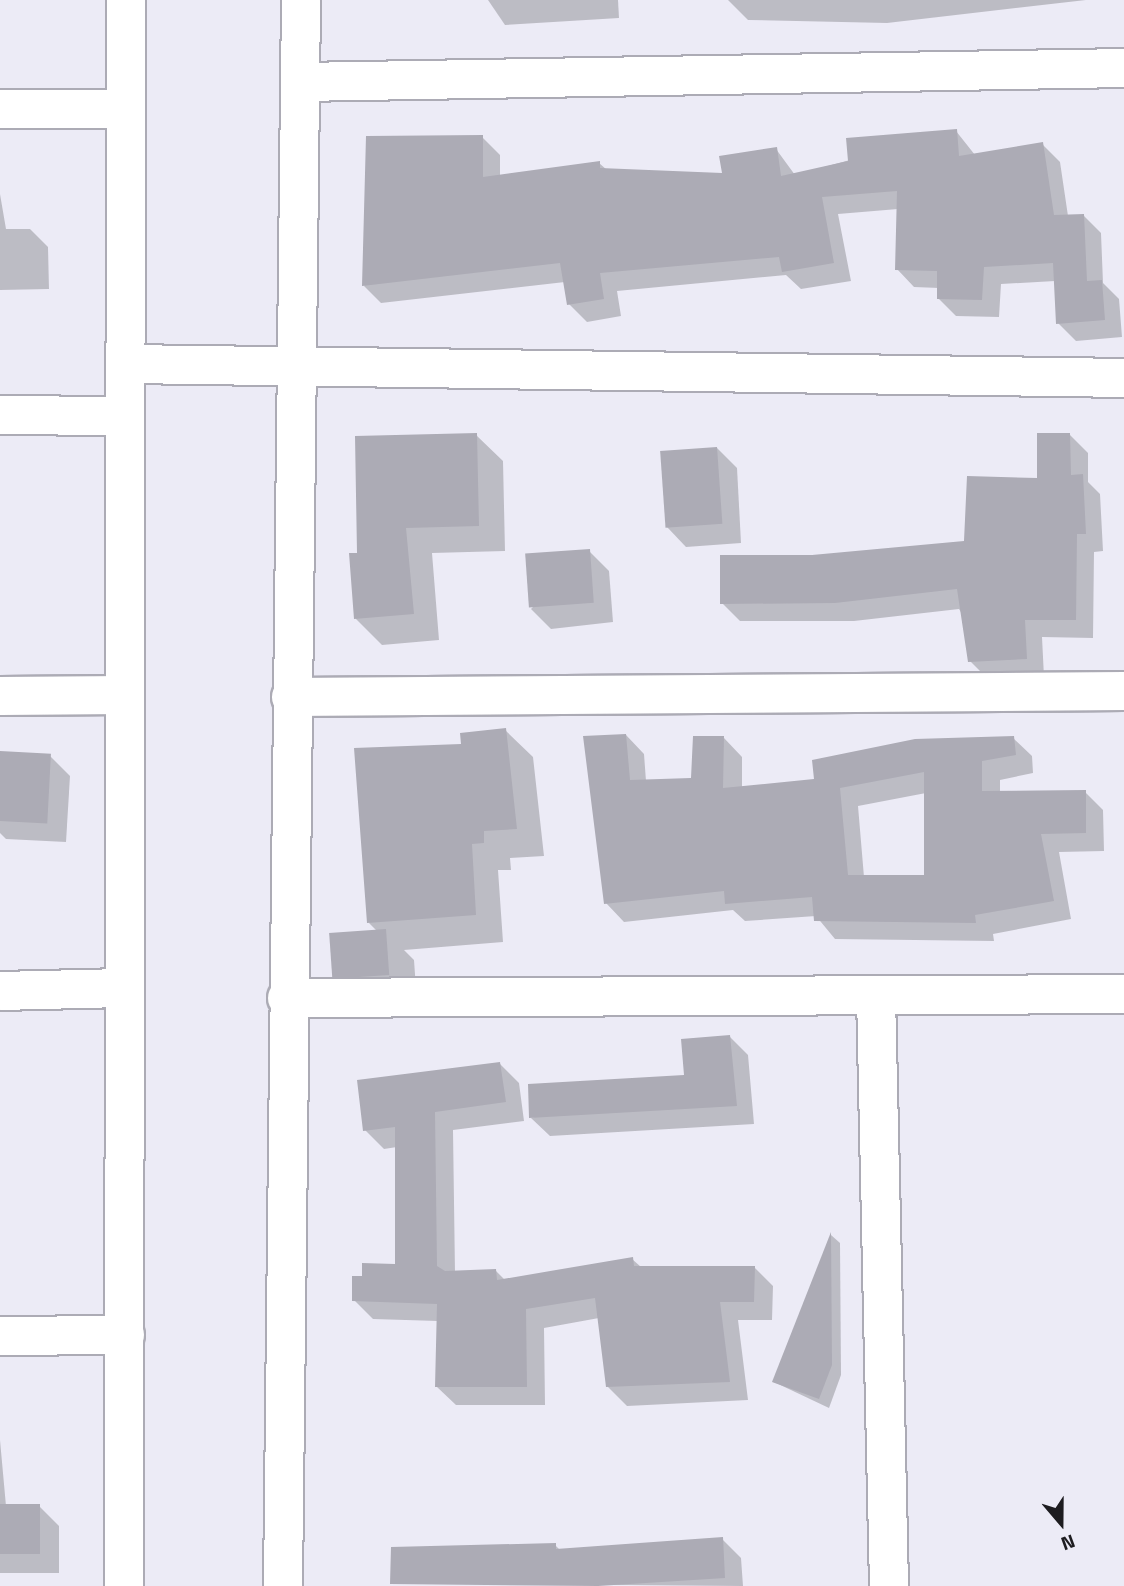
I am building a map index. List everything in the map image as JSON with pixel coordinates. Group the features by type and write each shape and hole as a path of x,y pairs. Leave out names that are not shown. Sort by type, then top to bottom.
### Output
{"street":[{"path":"124,1586 126,0"},
{"path":"283,1586 287,998 301,0"},
{"path":"300,82 1124,68"},
{"path":"0,110 126,109"},
{"path":"125,364 296,362 1124,377"},
{"path":"0,415 125,416"},
{"path":"291,697 1124,691"},
{"path":"0,696 125,695"},
{"path":"0,991 124,988"},
{"path":"287,998 1124,994"},
{"path":"876,995 889,1586"},
{"path":"0,1336 125,1335"}],"building":[{"path":"957,129 959,156 1043,142 1054,215 1084,214 1087,281 1102,280 1105,320 1056,324 1053,263 984,267 982,300 937,299 937,271 895,270 897,191 822,197 834,263 782,272 779,257 600,273 604,299 567,305 560,263 362,286 366,136 483,135 483,177 600,161 600,168 722,173 719,156 777,147 781,176 848,161 846,138"},
{"path":"477,433 479,526 406,528 414,614 354,619 349,553 357,553 355,436"},
{"path":"1037,433 1070,433 1071,475 1083,474 1086,534 1077,534 1076,620 1025,620 1027,659 968,662 957,589 835,603 720,604 720,555 812,555 964,541 967,476 1037,478"},
{"path":"717,447 722,524 666,528 660,451"},
{"path":"590,549 594,603 529,607 525,554"},
{"path":"506,728 517,829 484,831 484,843 472,844 476,915 367,923 354,748 461,744 460,733"},
{"path":"626,734 630,780 691,778 693,736 724,736 723,788 814,779 812,760 915,739 1014,736 1016,755 982,761 982,791 1086,790 1086,833 1041,834 1054,901 975,915 976,923 814,921 812,897 725,904 724,891 604,904 583,736","holes":["924,772 924,875 848,875 840,788"]},
{"path":"0,751 51,754 47,824 0,821"},
{"path":"386,929 389,975 332,979 329,933"},
{"path":"730,1035 737,1106 529,1118 528,1084 684,1075 681,1039"},
{"path":"500,1062 506,1102 435,1112 437,1266 445,1271 496,1269 497,1280 633,1257 634,1266 755,1266 754,1302 720,1302 730,1382 606,1387 595,1298 526,1309 527,1387 435,1387 437,1304 352,1301 352,1276 362,1276 362,1263 395,1264 395,1127 363,1131 357,1080"},
{"path":"831,1232 832,1365 819,1399 772,1382"},
{"path":"0,1504 40,1504 40,1554 0,1554"},
{"path":"723,1537 725,1578 598,1586 390,1584 391,1547 556,1543 556,1549"}]}
